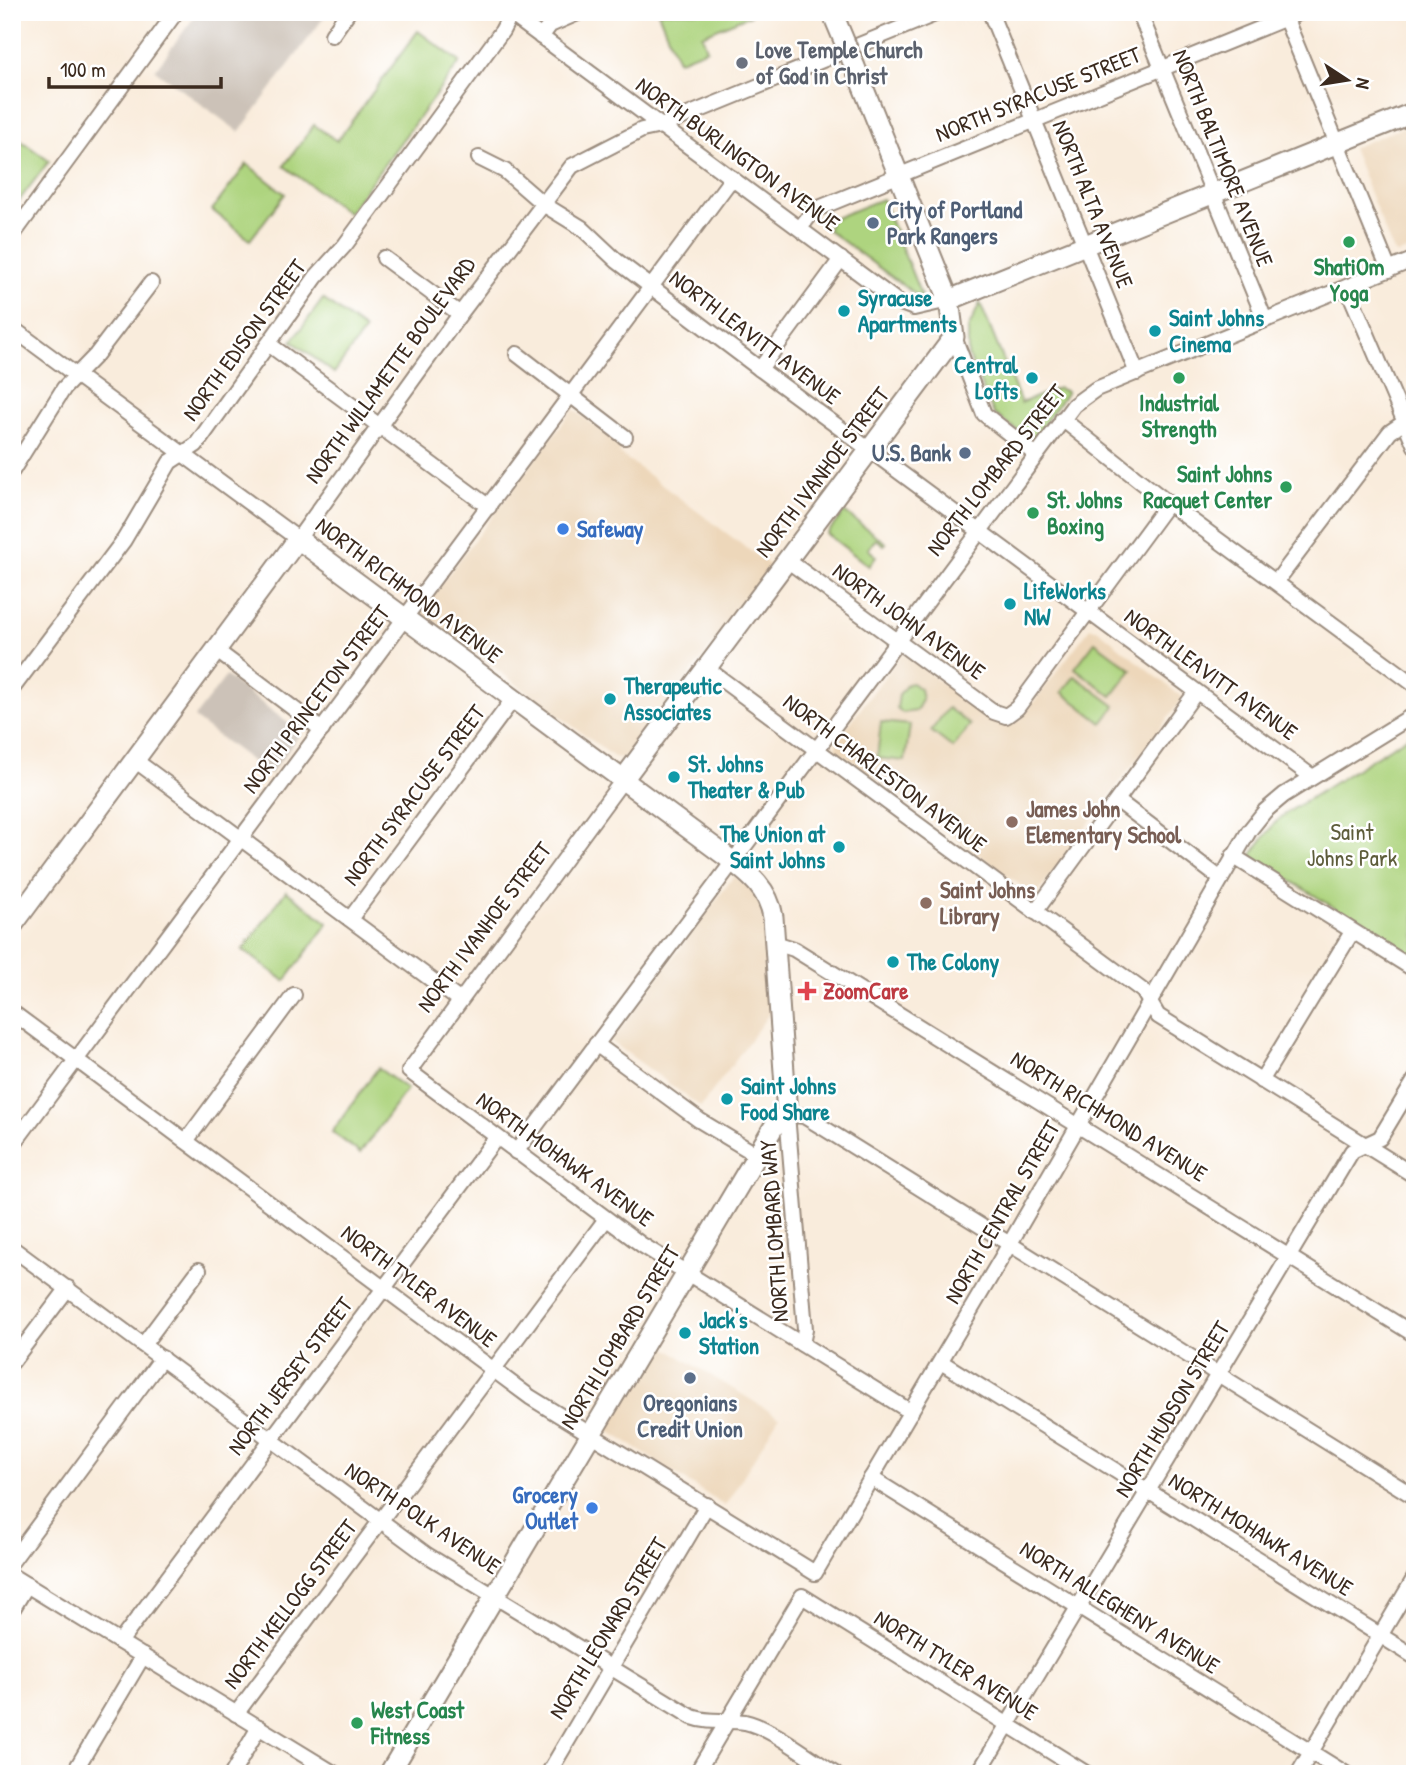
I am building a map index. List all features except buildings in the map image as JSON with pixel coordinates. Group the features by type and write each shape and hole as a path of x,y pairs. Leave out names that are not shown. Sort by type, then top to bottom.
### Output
{"main road":[{"path":"832,12 949,300 954,337"},
{"path":"949,300 1086,247 1415,112"},
{"name":"NORTH IVANHOE STREET","path":"622,781 954,337"},
{"name":"NORTH RICHMOND AVENUE","path":"299,539 762,886 769,899 775,943"},
{"name":"NORTH WILLAMETTE BOULEVARD","path":"12,926 299,539"},
{"path":"775,943 787,1114"},
{"name":"NORTH LOMBARD STREET","path":"389,1774 776,1123 787,1114"}],"street":[{"path":"12,236 176,12"},
{"path":"332,35 348,12"},
{"path":"541,37 550,25 580,12"},
{"name":"NORTH WILLAMETTE BOULEVARD","path":"299,539 460,314 576,163 642,130 661,126 940,12"},
{"name":"NORTH ALTA AVENUE","path":"990,12 1137,373"},
{"name":"NORTH BALTIMORE AVENUE","path":"1139,12 1265,320"},
{"name":"NORTH SYRACUSE STREET","path":"800,228 814,210 1285,15 1301,12"},
{"name":"NORTH BURLINGTON AVENUE","path":"510,13 906,306 925,307 949,300"},
{"name":"NORTH EDISON STREET","path":"12,689 124,540 170,462 196,445 316,277 345,245 502,31 510,13"},
{"path":"1285,15 1389,270"},
{"name":"NORTH LEAVITT AVENUE","path":"479,158 505,171 543,204 582,228 651,287 760,369 1311,776"},
{"name":"NORTH PRINCETON STREET","path":"12,1146 732,178"},
{"path":"384,258 460,314"},
{"path":"760,369 841,259"},
{"name":"NORTH LOMBARD STREET","path":"733,862 1035,454 1062,419 1088,393 1415,259"},
{"path":"12,471 64,388 151,283"},
{"path":"1347,287 1409,418 1415,446"},
{"name":"NORTH RICHMOND AVENUE","path":"12,328 299,539"},
{"path":"954,337 984,414 1035,454"},
{"path":"270,345 489,507"},
{"path":"517,354 625,437"},
{"path":"1276,582 1390,432 1409,418"},
{"path":"1062,419 1168,503 1415,685"},
{"path":"1088,612 1168,503"},
{"name":"NORTH JOHN AVENUE","path":"787,560 994,712 1006,716 1017,708 1088,612"},
{"path":"217,651 322,730"},
{"name":"NORTH CHARLESTON AVENUE","path":"706,668 1143,991 1157,1016 1415,1176"},
{"path":"1035,912 1196,692"},
{"name":"NORTH SYRACUSE STREET","path":"350,919 514,698"},
{"name":"NORTH CENTRAL STREET","path":"815,1573 1010,1244 1233,856 1265,811 1311,776 1415,713"},
{"path":"136,761 460,1000"},
{"name":"NORTH IVANHOE STREET","path":"409,1071 622,781"},
{"path":"1118,801 1220,879"},
{"path":"1233,856 1415,970"},
{"path":"516,1152 733,862"},
{"path":"1262,1081 1352,932"},
{"name":"NORTH RICHMOND AVENUE","path":"775,943 802,954 1415,1335"},
{"path":"186,1140 295,995"},
{"name":"NORTH TYLER AVENUE","path":"12,1012 536,1401 592,1433 815,1573"},
{"path":"596,1044 699,1120 757,1155"},
{"name":"NORTH MOHAWK AVENUE","path":"409,1071 606,1219 911,1412"},
{"name":"NORTH HUDSON STREET","path":"978,1774 1352,1151 1380,1138 1415,1080"},
{"path":"787,1114 804,1116 1415,1497"},
{"name":"NORTH LOMBARD WAY","path":"787,1114 805,1329 802,1344"},
{"name":"NORTH JERSEY STREET","path":"120,1642 496,1138"},
{"name":"NORTH KELLOGG STREET","path":"236,1714 606,1219"},
{"name":"NORTH POLK AVENUE","path":"12,1248 439,1563 692,1717 708,1723 745,1722 764,1730 835,1774"},
{"path":"143,1345 199,1270"},
{"path":"12,1362 68,1289"},
{"path":"12,1561 162,1358"},
{"name":"NORTH MOHAWK AVENUE","path":"941,1362 1415,1657"},
{"name":"NORTH ALLEGHENY AVENUE","path":"871,1478 1346,1774"},
{"name":"NORTH LEONARD STREET","path":"548,1774 707,1505"},
{"path":"12,1576 335,1774"},
{"path":"1298,1774 1415,1577"},
{"path":"12,1609 27,1585"},
{"name":"NORTH TYLER AVENUE","path":"727,1722 802,1596 1087,1774"},
{"path":"73,1774 143,1656"},
{"path":"696,1774 727,1722"},
{"path":"232,1774 259,1727"}],"shaded area":[{"path":"198,12 328,12 239,132 155,70"},
{"path":"1415,122 1415,249 1397,254 1393,251 1352,148"},
{"path":"573,409 623,447 619,453 772,567 626,759 614,757 420,612"},
{"name":"James John Elementary School","path":"1090,628 1097,629 1183,698 1035,896 836,750 837,741 902,653 995,723 1009,726 1021,719"},
{"path":"226,676 301,733 270,775 194,718"},
{"path":"734,876 751,888 764,913 771,1011 701,1107 611,1041"},
{"path":"658,1343 779,1417 725,1506 606,1429"}],"green space":[{"path":"658,12 749,12 750,15 702,35 707,49 678,61"},
{"path":"418,31 460,62 348,213 284,166 314,125 337,141"},
{"path":"12,134 49,161 12,210"},
{"path":"247,164 285,194 250,240 212,210"},
{"path":"882,199 923,300 828,230 830,220"},
{"path":"323,299 365,330 334,373 292,341"},
{"path":"980,303 1021,403 1058,388 1067,392 1034,438 1028,438 994,414 968,355 968,329"},
{"path":"844,512 886,543 884,545 876,539 868,549 876,556 869,566 827,534"},
{"path":"1095,642 1132,670 1112,696 1075,668"},
{"path":"1075,676 1115,706 1102,723 1062,692"},
{"path":"912,683 920,689 922,700 916,711 903,713 897,708 899,695 907,684"},
{"path":"948,708 970,725 953,748 931,731"},
{"path":"881,722 910,725 905,761 877,758"},
{"name":"Saint Johns Park","path":"1415,732 1415,958 1251,856 1274,824 1285,814"},
{"path":"286,891 328,923 285,981 243,950"},
{"path":"378,1068 407,1089 360,1153 332,1132"}],"railway":[{"path":"12,19 17,12"}],"place":[{"name":"Love Temple Church of God in Christ","path":"742,63"},
{"name":"City of Portland Park Rangers","path":"873,223"},
{"name":"ShatiOm Yoga","path":"1349,242"},
{"name":"Syracuse Apartments","path":"844,311"},
{"name":"Saint Johns Cinema","path":"1155,331"},
{"name":"Central Lofts","path":"1032,378"},
{"name":"Industrial Strength","path":"1179,378"},
{"name":"U.S. Bank","path":"965,453"},
{"name":"Saint Johns Racquet Center","path":"1286,487"},
{"name":"St. Johns Boxing","path":"1033,513"},
{"name":"Safeway","path":"563,529"},
{"name":"LifeWorks NW","path":"1010,604"},
{"name":"Therapeutic Associates","path":"610,699"},
{"name":"St. Johns Theater & Pub","path":"674,777"},
{"name":"James John Elementary School","path":"1012,822"},
{"name":"The Union at Saint Johns","path":"839,847"},
{"name":"Saint Johns Library","path":"926,903"},
{"name":"The Colony","path":"893,962"},
{"name":"ZoomCare","path":"807,991"},
{"name":"Saint Johns Food Share","path":"727,1099"},
{"name":"Jack's Station","path":"685,1333"},
{"name":"Oregonians Credit Union","path":"690,1378"},
{"name":"Grocery Outlet","path":"592,1508"},
{"name":"West Coast Fitness","path":"357,1723"}]}
